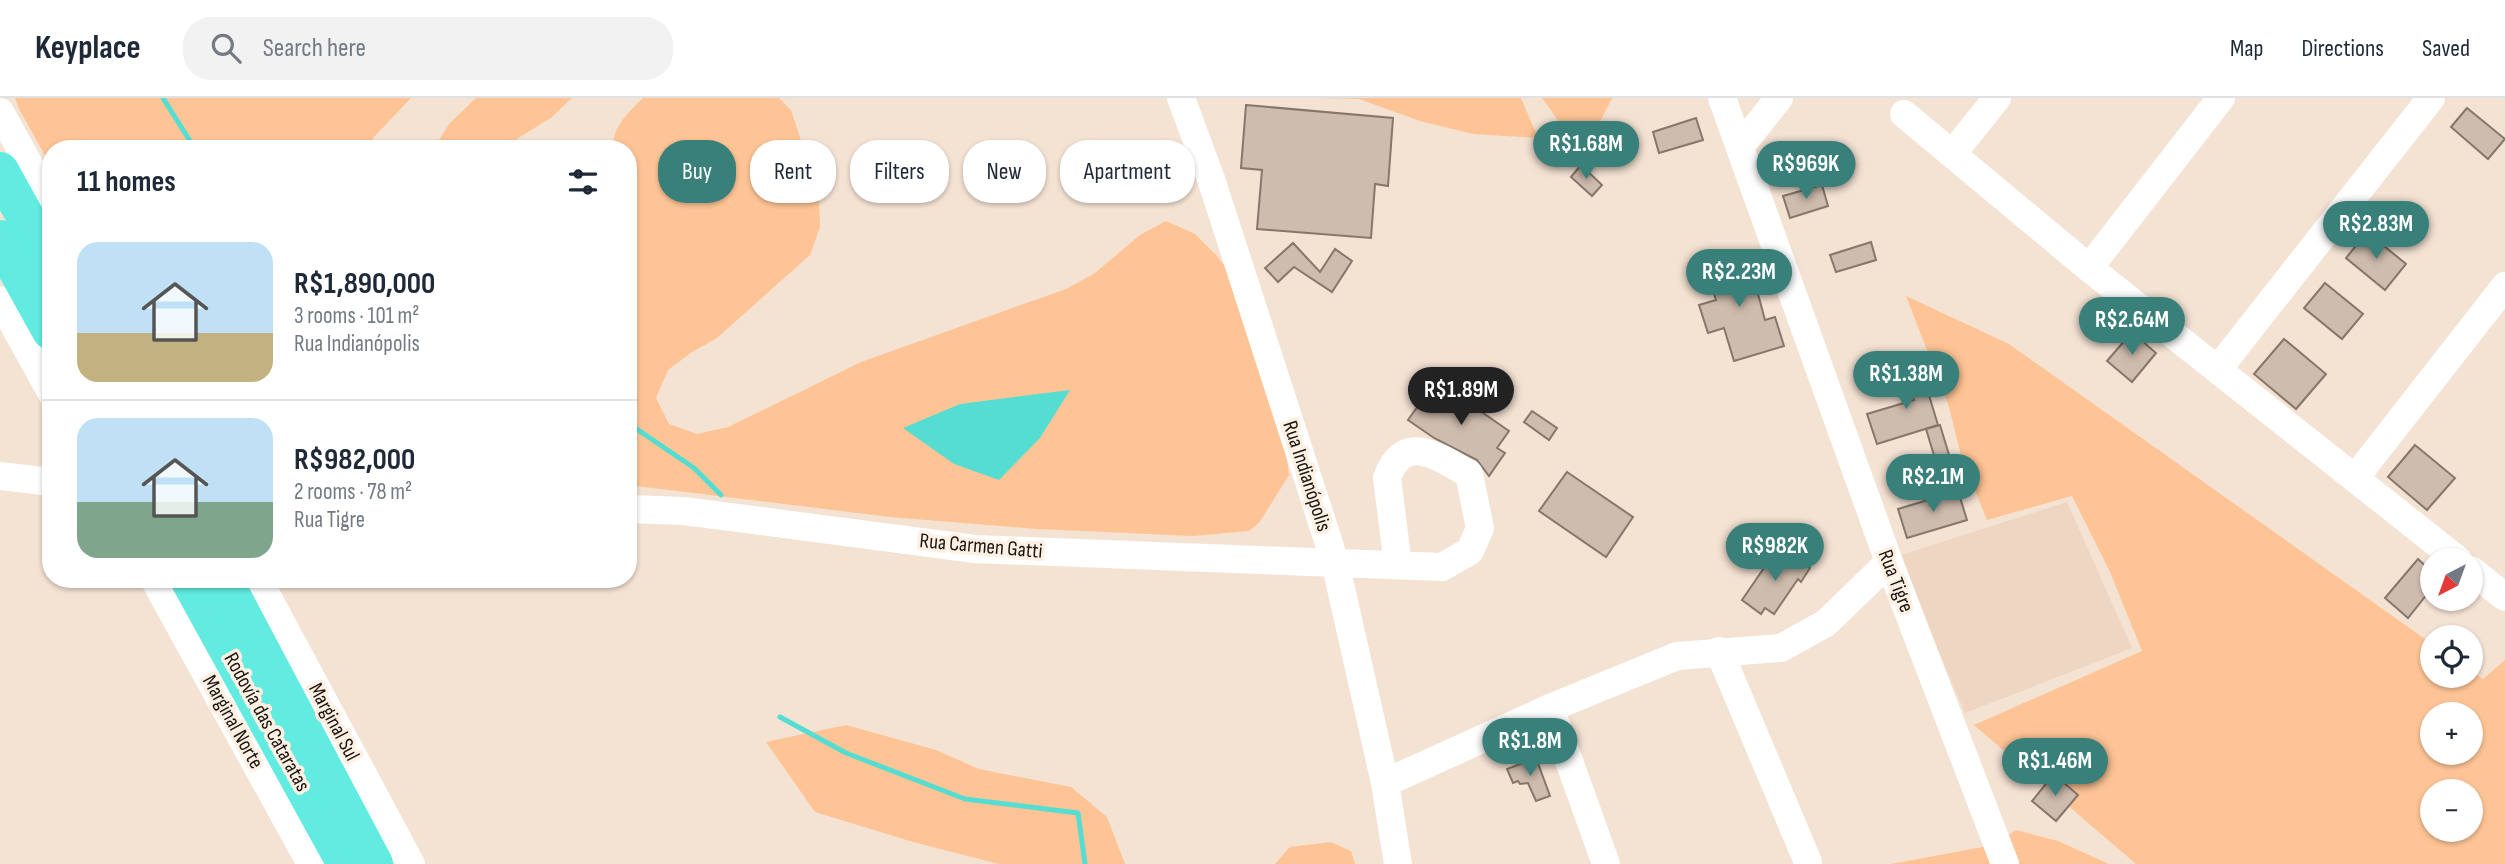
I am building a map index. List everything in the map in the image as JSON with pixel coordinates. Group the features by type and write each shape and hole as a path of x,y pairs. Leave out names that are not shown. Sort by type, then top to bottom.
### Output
{"highway":[{"path":"0,171 42,247"},
{"path":"0,239 42,315"},
{"name":"Rodovía das Cataratas","path":"193,588 346,864"},
{"name":"Rodovía das Cataratas","path":"228,588 374,864"}],"street":[{"name":"Rua Indianópolis","path":"1181,98 1211,179 1335,562 1385,783 1398,864"},
{"name":"Rua Tigre","path":"1722,98 1889,562 2005,864"},
{"path":"1740,147 1779,98"},
{"path":"1953,153 1997,98"},
{"path":"2089,268 2221,98"},
{"path":"2218,369 2431,98"},
{"path":"0,112 42,188"},
{"path":"1904,114 2089,268 2443,548"},
{"path":"2355,478 2505,286"},
{"path":"0,300 42,376"},
{"path":"0,477 42,481"},
{"name":"Rua Carmen Gatti","path":"637,509 684,511 975,549 1398,565"},
{"path":"1385,783 1550,708 1677,656 1781,648 1826,624 1889,562"},
{"path":"2483,580 2505,597"},
{"name":"Marginal Norte","path":"159,588 312,864"},
{"name":"Marginal Sul","path":"263,588 411,864"},
{"path":"1719,651 1808,862"},
{"path":"1550,708 1606,864"}],"shaded area":[{"path":"15,98 411,98 372,140 42,140 42,150"},
{"path":"476,98 572,98 552,117 515,140 439,140 450,123"},
{"path":"643,98 779,98 791,110 801,140 750,140 750,203 819,203 820,227 810,255 717,338 668,370 656,398 669,424 697,434 728,427 861,362 1066,289 1095,273 1140,235 1166,221 1195,234 1234,278 1281,414 1289,475 1259,523 1249,531 1193,536 1037,529 890,517 637,486 637,140 613,140 622,121"},
{"path":"1323,98 1521,98 1538,138 1473,134 1420,121 1359,99"},
{"path":"1542,98 1612,98 1599,124 1560,123"},
{"path":"1906,296 2009,344 2420,635 2420,688 2483,688 2483,679 2505,660 2505,864 2136,864 1974,725 2142,651 2110,572 2072,496 1987,520 1962,459 1949,407"},
{"path":"2067,502 2132,648 1965,713 1898,556"},
{"path":"846,725 936,750 979,769 1071,787 1107,817 1125,864 999,864 913,842 815,812 766,742"},
{"path":"2016,830 2058,841 2109,864 1891,864 1993,845"},
{"path":"1331,842 1351,851 1355,864 1275,864 1290,847"}],"water":[{"path":"1070,390 1040,438 999,480 954,464 903,428 960,404"}],"building":[{"path":"1246,105 1393,118 1388,186 1375,184 1371,238 1257,229 1262,170 1241,168"},
{"path":"2467,108 2505,139 2488,159 2451,127"},
{"path":"1696,118 1703,140 1659,153 1653,132"},
{"path":"1581,165 1602,185 1592,196 1571,177"},
{"path":"1822,185 1828,206 1790,218 1783,196"},
{"path":"2367,232 2406,264 2385,290 2346,258"},
{"path":"1871,242 1876,260 1836,272 1830,255"},
{"path":"1293,243 1320,272 1335,249 1352,261 1332,292 1294,267 1278,282 1265,268"},
{"path":"1747,253 1765,320 1775,317 1784,346 1734,361 1724,328 1708,333 1699,305 1716,300 1705,266"},
{"path":"2325,283 2363,314 2342,339 2304,308"},
{"path":"2132,332 2156,353 2132,382 2107,361"},
{"path":"2284,339 2326,374 2296,409 2254,374"},
{"path":"1919,362 1938,425 1877,444 1867,414 1914,400 1903,367"},
{"path":"1440,383 1509,431 1497,448 1505,453 1489,476 1477,460 1434,438 1408,420 1418,406 1422,409"},
{"path":"1532,411 1557,428 1549,440 1524,422"},
{"path":"1940,425 1950,458 1936,462 1926,429"},
{"path":"2415,445 2455,478 2427,510 2388,477"},
{"path":"1567,472 1633,517 1606,557 1539,511"},
{"path":"1958,491 1967,520 1907,538 1898,509"},
{"path":"1775,552 1787,560 1791,554 1810,568 1801,582 1798,579 1774,614 1765,608 1761,614 1742,600"},
{"path":"2418,559 2420,603 2408,618 2385,598"},
{"path":"1536,758 1550,796 1536,801 1528,783 1513,783 1507,769"},
{"path":"2054,774 2078,795 2056,821 2032,801"}],"waterway":[{"path":"163,98 189,140"},
{"path":"637,429 694,468 721,495"},
{"path":"780,717 846,753 965,799 1078,813 1085,864"}]}
